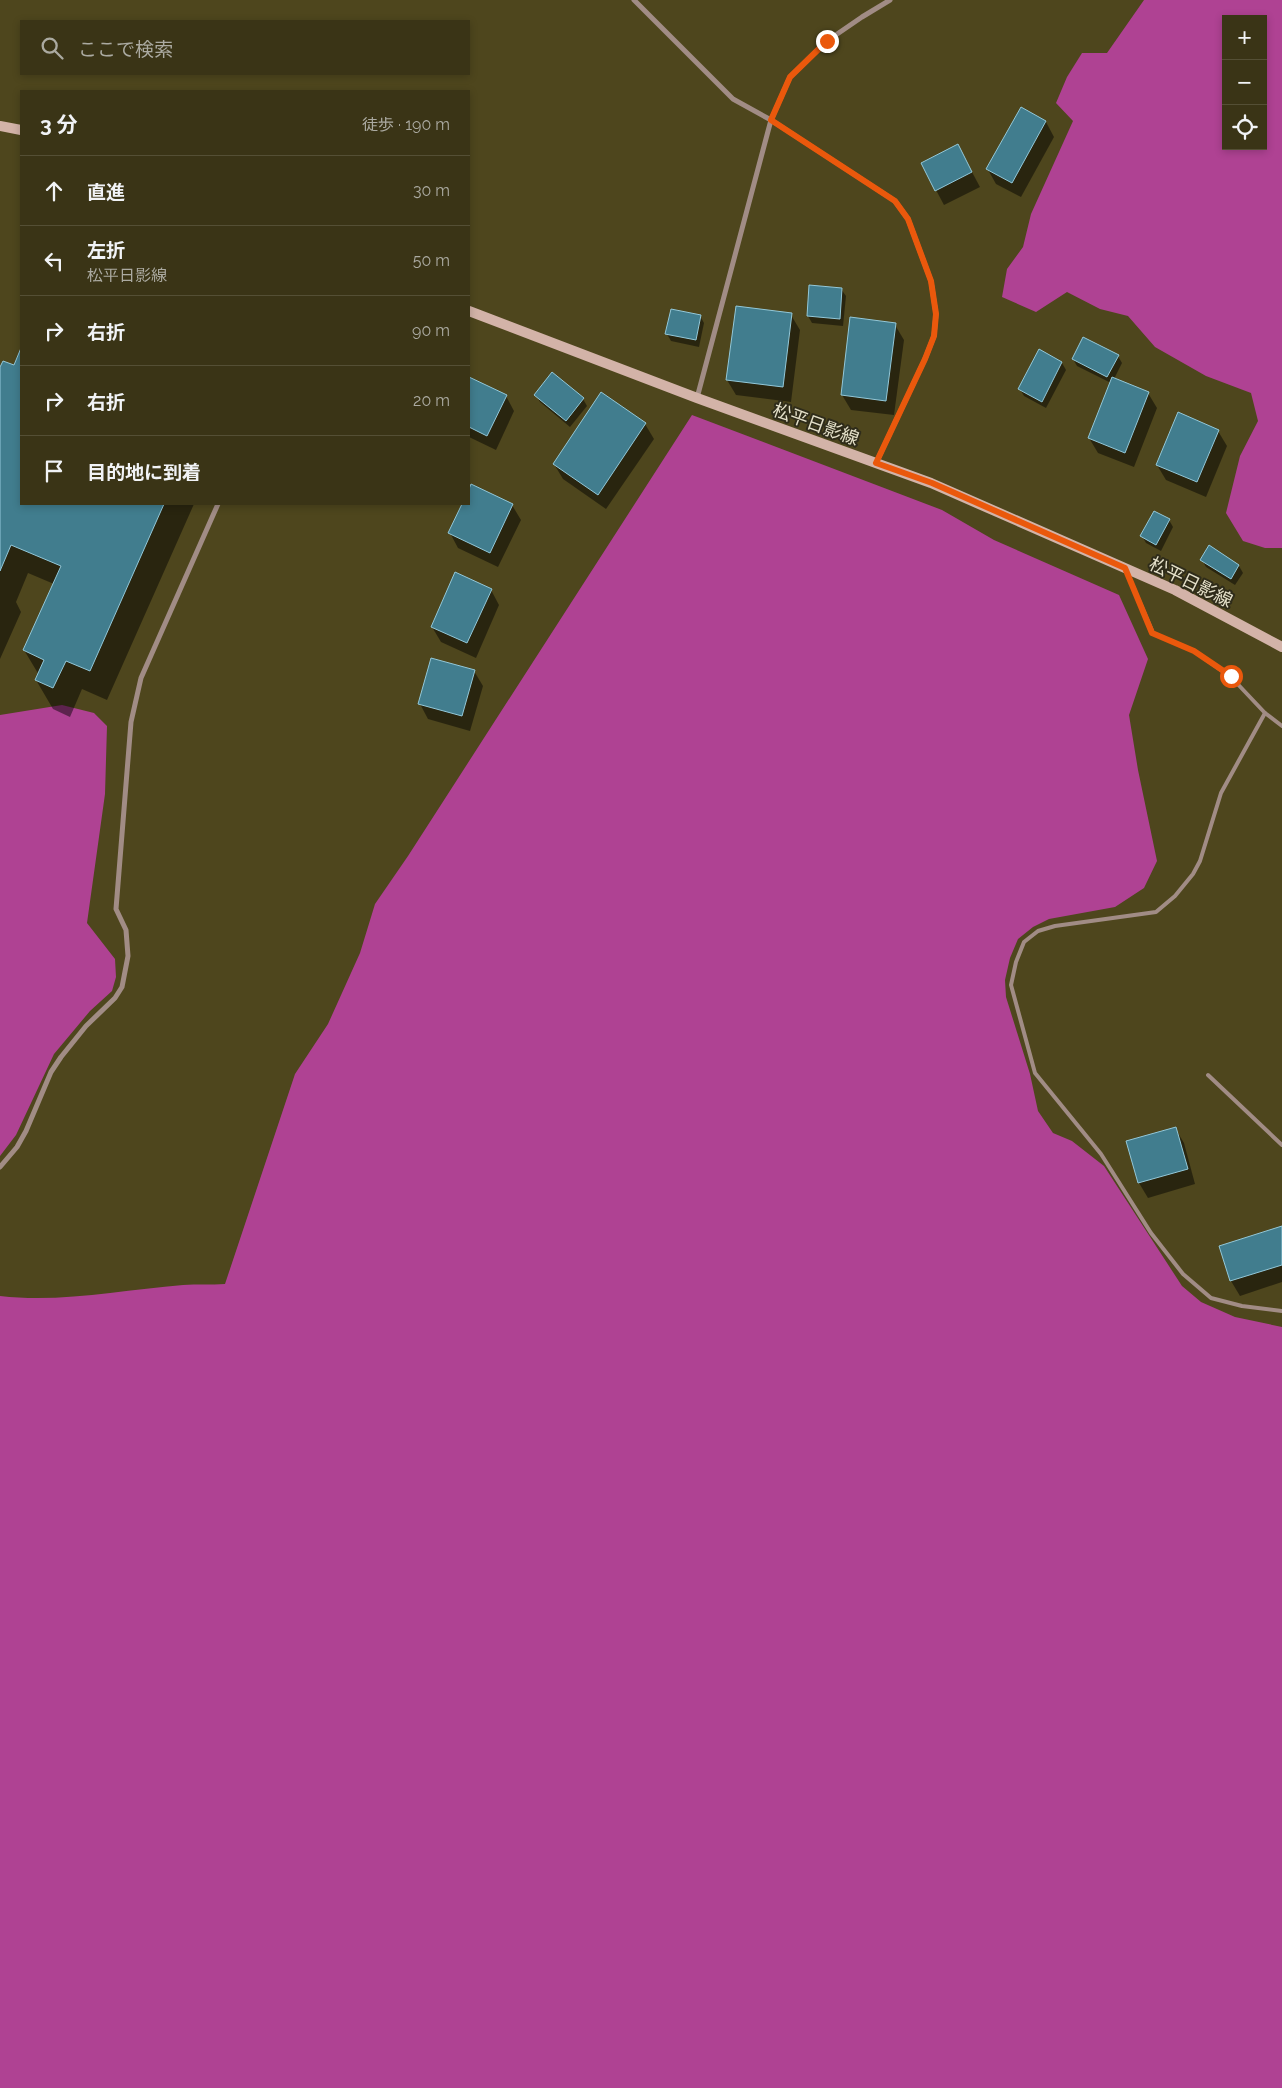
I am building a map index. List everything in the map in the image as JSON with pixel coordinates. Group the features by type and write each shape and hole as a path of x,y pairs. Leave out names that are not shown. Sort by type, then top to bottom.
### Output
{"street":[{"path":"634,0 733,99 771,120 895,201 908,219 931,281 936,314 934,336 876,463"},
{"path":"697,398 771,120 790,77 827,41 890,0"},
{"path":"0,126 20,130"},
{"name":"松平日影線","path":"470,311 697,398 932,483 1175,590 1282,647"},
{"path":"0,1167 17,1147 26,1131 37,1101 56,1064 86,1026 115,998 122,987 128,956 126,930 116,909 131,722 141,678 218,505"}],"lane":[{"path":"1125,568 1152,633 1194,651 1231,676 1265,713 1282,726"},
{"path":"1265,713 1221,793 1200,861 1176,896 1156,912 1055,926 1038,931 1024,942 1016,962 1011,985 1035,1073 1101,1154 1151,1233 1183,1274 1211,1298 1242,1306 1282,1311"},
{"path":"1208,1075 1282,1145"}],"shaded area":[{"path":"1144,0 1282,0 1282,548 1265,548 1243,541 1226,513 1240,456 1258,421 1251,393 1206,376 1155,347 1128,316 1100,309 1067,292 1036,312 1002,297 1007,269 1023,247 1031,214 1073,121 1056,103 1067,77 1082,53 1107,53"},
{"path":"692,415 942,510 994,540 1119,595 1148,659 1129,715 1138,770 1157,861 1144,888 1115,907 1049,919 1033,927 1018,939 1010,958 1005,980 1006,997 1030,1074 1038,1111 1053,1133 1072,1141 1104,1166 1182,1286 1201,1302 1235,1317 1282,1327 1282,2088 0,2088 0,1296 23,1298 69,1297 183,1285 225,1284 295,1074 328,1024 360,953 375,904 408,856"},
{"path":"62,705 94,713 107,726 105,794 87,923 115,959 116,977 112,991 90,1011 54,1054 16,1135 0,1156 0,715"}],"building":[{"path":"1021,107 1046,121 1012,183 986,169"},
{"path":"958,144 972,172 935,191 921,163"},
{"path":"809,285 842,288 840,319 807,316"},
{"path":"736,306 792,313 783,387 726,380"},
{"path":"671,309 701,315 696,340 665,334"},
{"path":"850,317 896,323 886,401 841,395"},
{"path":"1083,337 1119,355 1107,377 1072,359"},
{"path":"1039,349 1062,362 1042,402 1018,389"},
{"path":"20,350 20,505 164,505 90,671 66,661 53,688 35,680 44,660 23,650 61,566 11,545 0,571 0,367 3,361 14,365"},
{"path":"552,372 584,398 566,421 534,395"},
{"path":"470,377 507,395 487,436 470,428"},
{"path":"1112,377 1149,392 1125,453 1088,438"},
{"path":"601,392 646,423 598,495 553,464"},
{"path":"1178,412 1219,430 1197,482 1156,465"},
{"path":"471,484 513,504 490,553 448,533 462,505 470,505"},
{"path":"1154,511 1170,519 1156,545 1140,536"},
{"path":"1209,545 1239,565 1231,579 1200,560"},
{"path":"455,572 492,589 467,643 431,627"},
{"path":"431,658 475,670 462,716 418,704"},
{"path":"1176,1127 1188,1169 1138,1183 1126,1141"},
{"path":"1282,1226 1282,1265 1230,1281 1219,1246"}],"route":[{"path":"827,41 790,77 771,120 895,201 908,219 931,281 936,314 934,336 925,359 876,463 932,483 1125,568 1152,633 1194,651 1231,676"}]}
